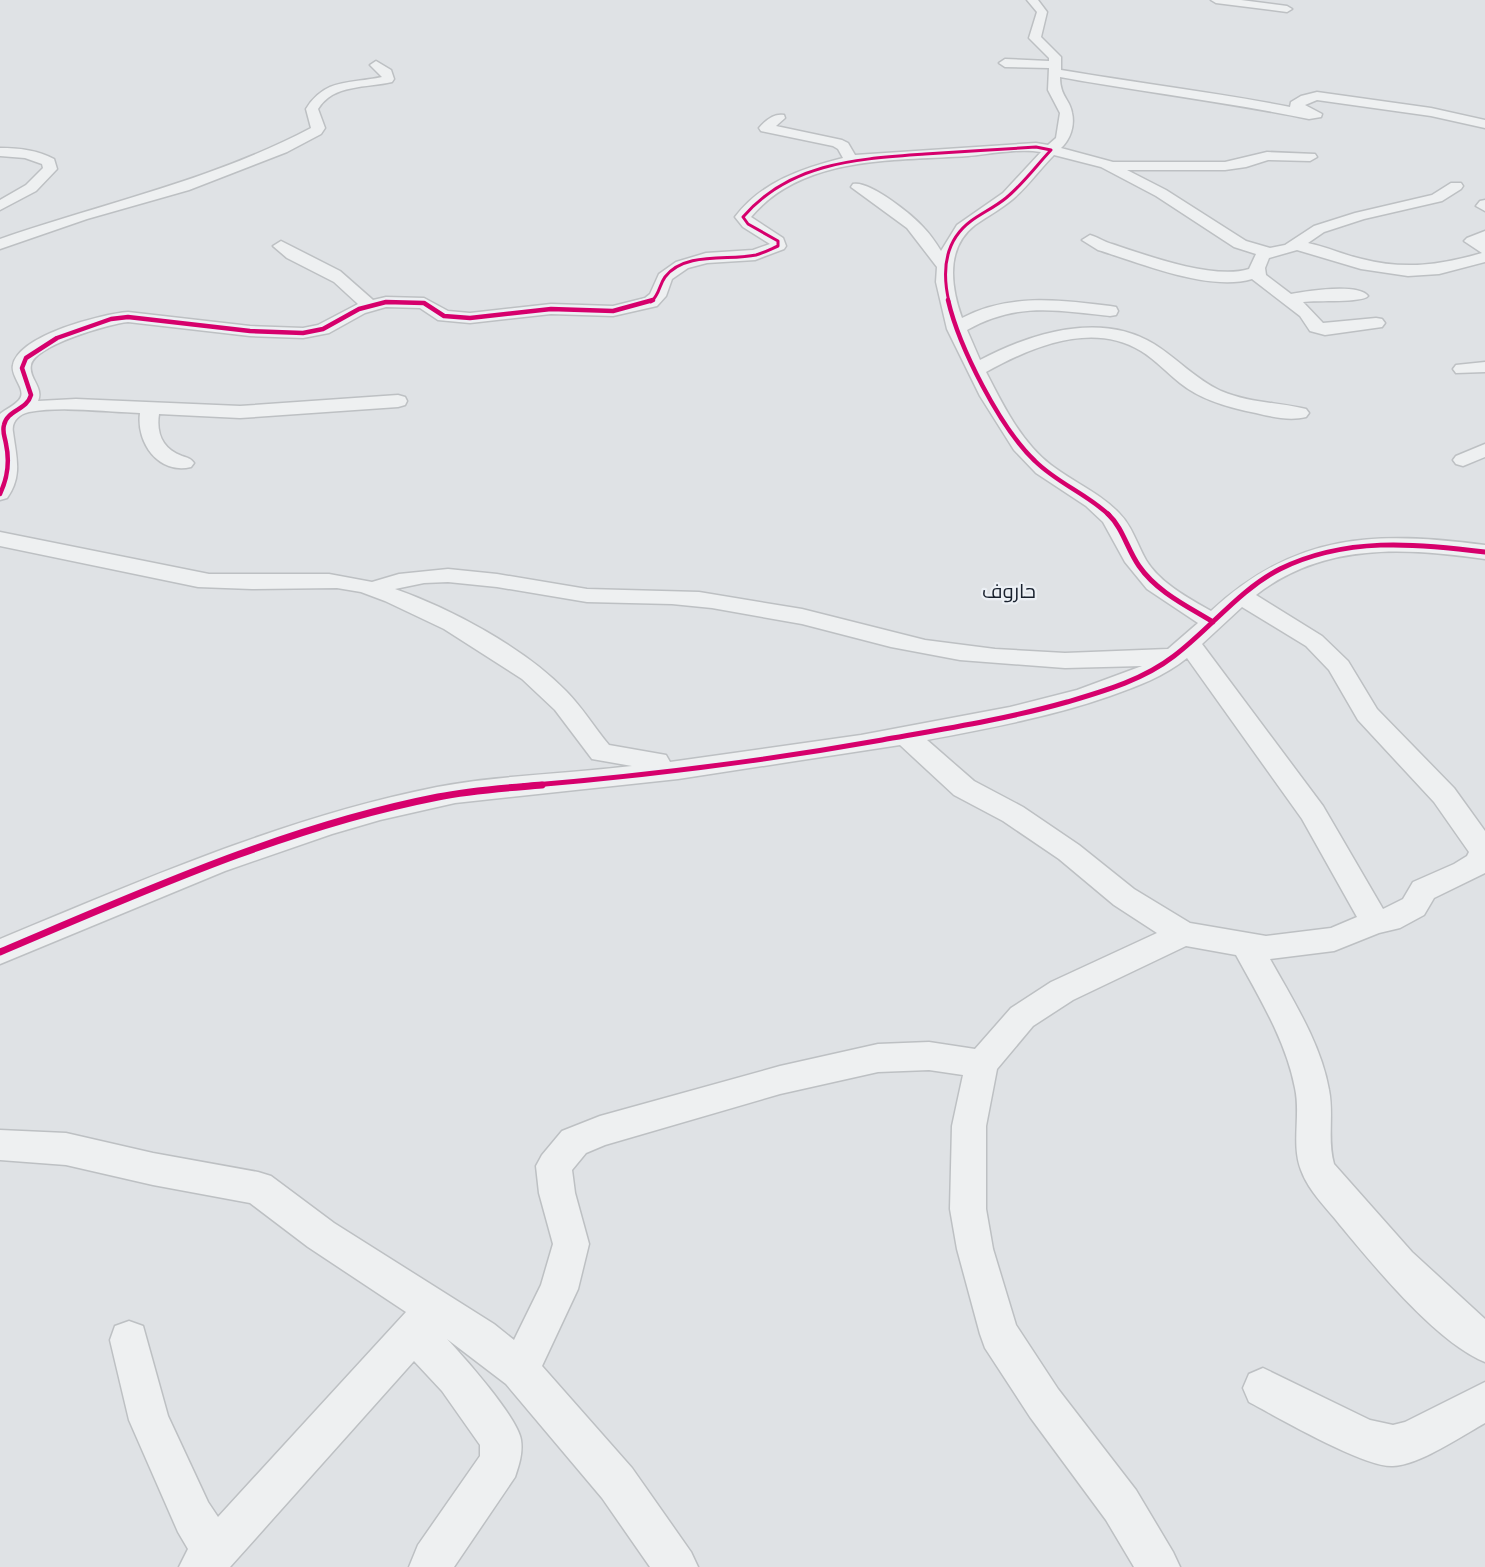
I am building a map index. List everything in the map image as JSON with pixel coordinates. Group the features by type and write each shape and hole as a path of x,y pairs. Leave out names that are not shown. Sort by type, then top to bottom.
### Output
{"street":[{"path":"1032,0 1042,12 1035,38 1054,57 1056,69 1054,90 1066,112 1066,133 1063,139 1005,199 963,226 944,265 942,282 956,329 976,370 1008,429 1027,454 1099,506 1112,519 1122,532 1139,567 1151,580 1213,622"},
{"path":"1216,0 1287,9"},
{"path":"1005,63 1056,69 1159,91 1234,100 1309,115 1316,114 1295,105 1317,96 1431,112 1485,124"},
{"path":"0,244 82,216 184,187 282,149 316,131 318,128 312,109 316,100 322,96 346,84 388,79 387,73 376,64"},
{"path":"780,118 766,128 837,143 843,146 851,160"},
{"path":"0,494 10,471 3,428 10,414 29,401 31,395 21,369 22,362 27,355 72,331 99,321 128,317 250,331 303,333 323,329 369,306 386,302 424,303 444,316 470,318 532,310 599,312 642,305 658,296 665,278 682,265 706,258 755,255 774,249 778,246 778,241 744,221 743,217 747,212 761,198 795,180 851,160 1029,147 1051,150 1106,164 1176,168 1240,165 1272,155 1310,157"},
{"path":"0,152 27,153 49,162 49,173 31,189 3,202"},
{"path":"1106,164 1161,193 1240,244 1263,252 1277,252 1294,245 1319,229 1359,216 1437,198 1456,186"},
{"path":"858,187 921,233 936,258 944,265"},
{"path":"1485,236 1472,241 1485,249"},
{"path":"1090,240 1104,247 1208,277 1235,279 1257,273"},
{"path":"1294,245 1318,248 1361,264 1406,271 1458,268 1485,257"},
{"path":"281,246 298,260 327,270 342,280 369,306"},
{"path":"1257,273 1263,252"},
{"path":"1257,273 1262,280 1313,320 1316,327 1325,330 1376,323"},
{"path":"1289,299 1320,294 1360,296"},
{"path":"956,329 991,311 1004,308 1044,305 1110,311"},
{"path":"976,370 1017,348 1051,337 1082,334 1108,335 1146,347 1196,386 1221,398 1253,409 1299,413"},
{"path":"1462,369 1485,366"},
{"path":"22,407 76,405 240,412 398,401"},
{"path":"150,409 150,434 154,448 170,460 184,463"},
{"path":"1463,460 1485,450"},
{"path":"0,539 198,580 343,582 372,589 437,616 522,669 559,699 601,753 697,768"},
{"path":"0,952 154,887 244,853 350,819 440,796 697,768 906,736 1060,705 1148,673 1182,649 1241,596 1281,567 1314,553 1351,546 1395,543 1485,552"},
{"path":"372,589 423,575 458,575 574,594 688,598 825,620 911,644 1009,658 1058,661 1182,649"},
{"path":"906,736 964,788 1013,814 1069,852 1124,897 1183,934 1247,946 1283,947 1334,939 1375,922 1389,920 1414,907 1424,890 1478,863 1485,851 1443,795 1367,714 1339,666 1314,641 1241,596"},
{"path":"1182,649 1313,813 1375,922"},
{"path":"1158,1567 1121,1505 1037,1394 999,1334 975,1249 968,1209 969,1126 982,1064 1022,1017 1062,991 1183,934"},
{"path":"1247,946 1292,1030 1312,1086 1315,1110 1314,1154 1319,1171 1406,1274 1428,1296 1485,1343"},
{"path":"520,1370 560,1289 572,1244 557,1193 554,1166 574,1142 600,1131 780,1080 878,1058 929,1056 982,1064"},
{"path":"0,1145 66,1149 153,1169 258,1188 321,1235 425,1320 480,1338 520,1370 618,1483 676,1567"},
{"path":"129,1340 149,1420 193,1517 208,1559 425,1320"},
{"path":"425,1320 456,1377 501,1440 502,1450 500,1462 433,1560 431,1567"},
{"path":"1263,1388 1349,1433 1391,1446 1414,1439 1485,1402"}],"cycle path":[{"path":"0,494 6,481 8,468 4,422 27,403 31,395 22,364 34,351 45,344 93,323 128,317 250,331 303,333 323,329 359,309 386,302 424,303 444,316 470,318 551,309 613,311 651,302 658,296 665,277 682,265 706,258 755,255 778,246 778,241 748,224 743,217 765,195 794,178 826,166 857,159 1036,147 1051,150 1008,196 962,228 950,248 945,263 944,282 960,336 989,396 1005,423 1034,461 1111,517 1147,577 1174,598 1213,622"},
{"path":"0,952 215,864 269,844 380,810 473,791 632,776 815,751 990,720 1067,702 1148,673 1176,655 1238,598 1278,570 1306,558 1335,550 1364,545 1393,544 1485,552"}],"district":[{"name":"حاروف","path":"1009,591"}]}
